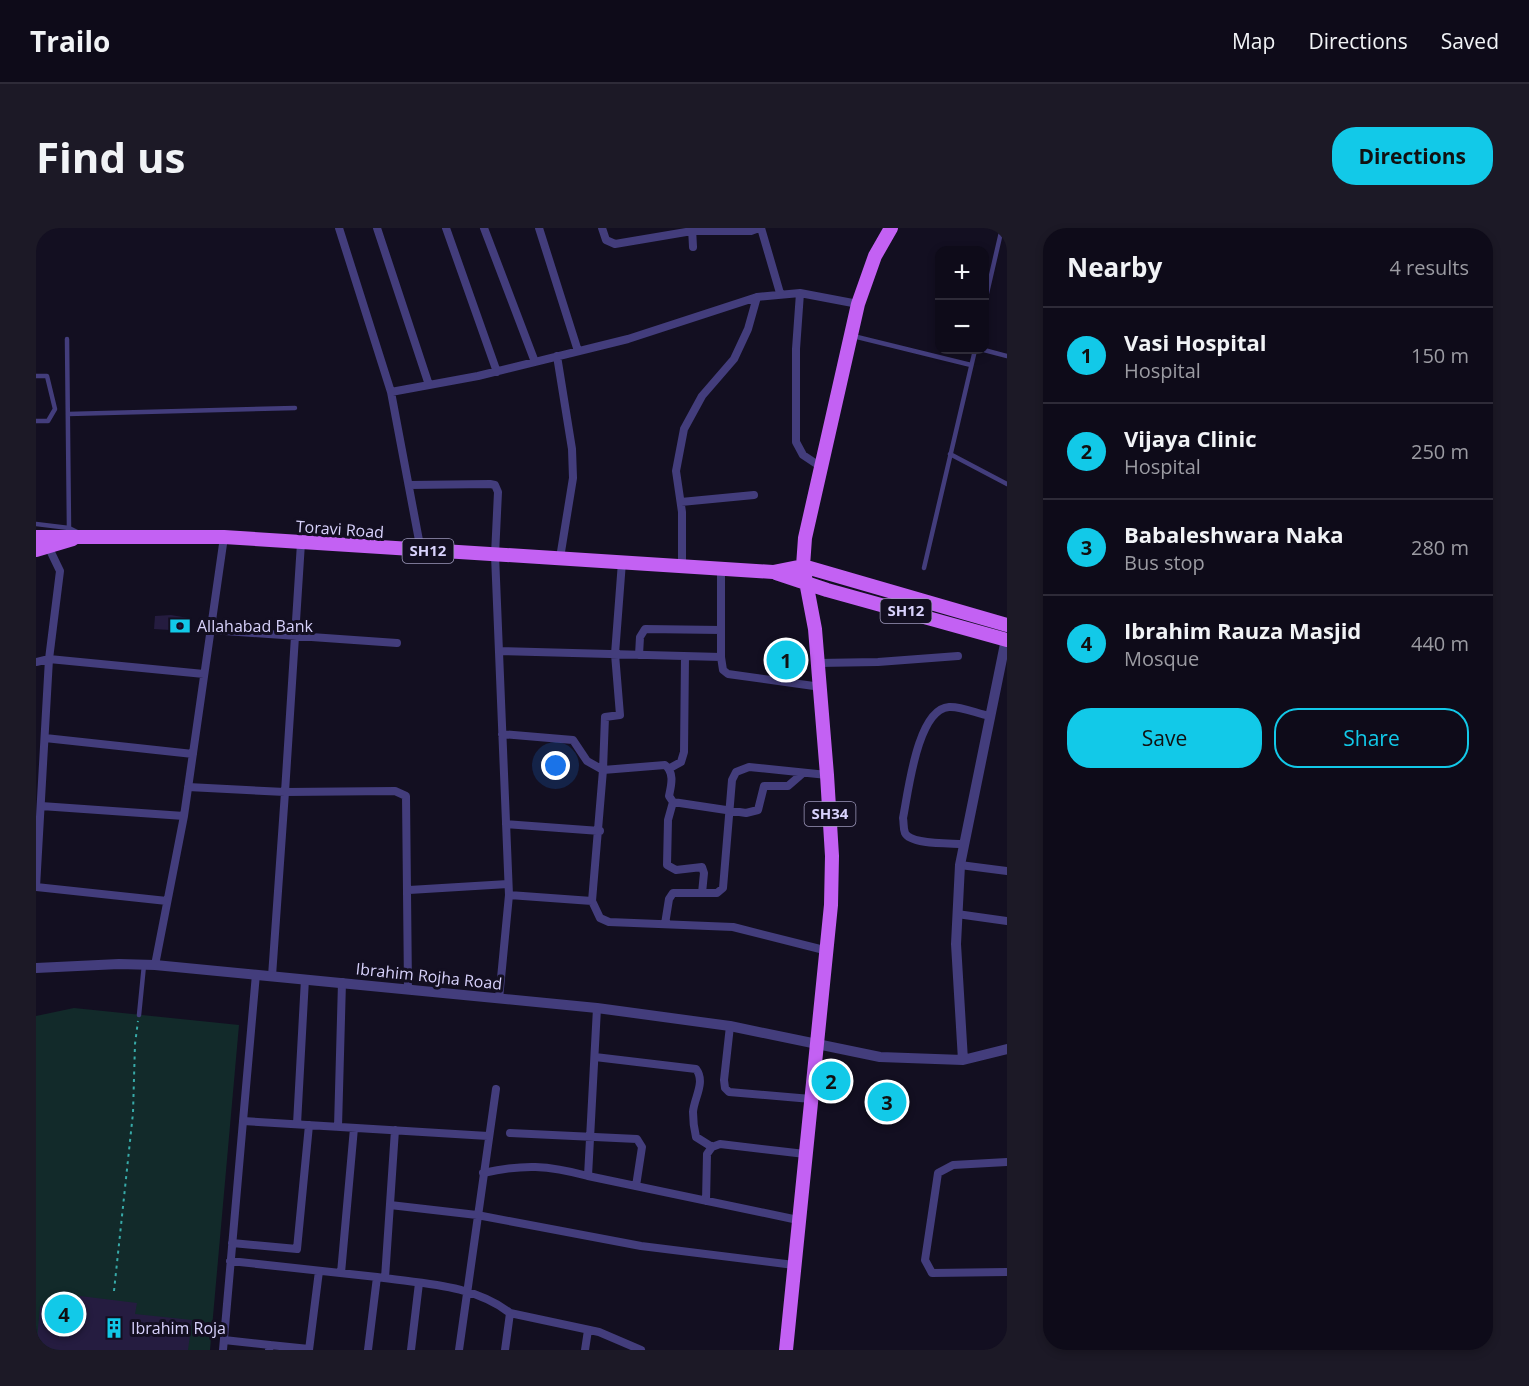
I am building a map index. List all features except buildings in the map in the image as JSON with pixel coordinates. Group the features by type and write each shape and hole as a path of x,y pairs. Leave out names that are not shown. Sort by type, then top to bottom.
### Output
{"main road":[{"path":"803,566 805,538 858,304 875,256 891,228"},
{"name":"Toravi Road","path":"40,539 84,535 224,537 772,572"},
{"name":"SH12","path":"772,572 803,566 1006,635"},
{"name":"SH34","path":"786,1350 816,1045 828,951 832,856 821,687 811,603 803,566"},
{"name":"SH12","path":"772,572 1006,635"}],"street":[{"path":"339,228 391,392 422,551"},
{"path":"377,228 429,385"},
{"path":"446,228 497,372"},
{"path":"484,228 535,362"},
{"path":"539,228 578,351"},
{"path":"602,228 606,240 615,244 692,230 751,231 760,228 780,293"},
{"path":"692,230 693,247"},
{"path":"391,392 497,372 628,339 757,297 780,293 800,293 858,304"},
{"path":"800,293 796,349 796,442 803,455 821,467"},
{"path":"682,566 681,502 676,471 684,429 702,396 734,359 748,329 757,297"},
{"path":"557,356 572,449 573,478 560,558"},
{"path":"409,485 495,485 498,492 495,555 509,895 499,999"},
{"path":"681,502 754,495"},
{"path":"150,965 168,901 184,816 224,537"},
{"path":"40,539 60,571 50,660 36,887 168,901"},
{"path":"272,976 301,543"},
{"path":"622,562 615,654 620,715 605,717 600,831 592,902 600,918 609,922 733,927 828,951"},
{"path":"721,568 723,670 728,674 821,687"},
{"path":"639,655 640,637 645,629 721,630"},
{"path":"211,630 295,638 397,643"},
{"path":"963,1060 957,914 960,865 1006,635"},
{"path":"499,651 721,657"},
{"path":"818,663 878,662 958,656"},
{"path":"670,768 681,762 684,752 685,657"},
{"path":"36,662 50,660 204,674"},
{"path":"963,844 918,841 907,836 903,818 916,755 923,733 939,711 948,707 990,716"},
{"path":"502,734 573,740 587,760 603,770 666,765 670,768"},
{"path":"45,738 193,754"},
{"path":"665,924 669,899 673,893 717,893 723,888 732,780 736,772 749,767 827,776"},
{"path":"670,768 669,796 673,802 754,813 758,810 764,786 788,786 803,773"},
{"path":"188,787 285,792 402,793 407,803 408,988"},
{"path":"673,802 668,820 667,866 676,870 702,867 704,873 702,893"},
{"path":"41,807 184,816"},
{"path":"506,824 600,831"},
{"path":"960,865 1007,871"},
{"path":"408,890 508,884"},
{"path":"509,895 592,902"},
{"path":"957,914 1007,921"},
{"name":"Ibrahim Rojha Road","path":"36,969 150,965 408,988 597,1008 730,1026 880,1057 963,1060 1007,1050"},
{"path":"223,1350 256,974"},
{"path":"297,1124 305,979"},
{"path":"338,1127 342,982"},
{"path":"588,1176 597,1008"},
{"path":"730,1026 724,1080 725,1088 729,1092 811,1099"},
{"path":"594,1057 696,1069 700,1074 701,1083 693,1110 693,1124 696,1137 711,1147"},
{"path":"459,1350 496,1089"},
{"path":"243,1121 488,1136"},
{"path":"232,1243 297,1249 309,1125"},
{"path":"341,1273 354,1128"},
{"path":"368,1350 381,1277 390,1205 395,1130"},
{"path":"510,1133 637,1139 641,1142 636,1186"},
{"path":"706,1201 707,1154 711,1147 720,1144 805,1154"},
{"path":"1007,1162 953,1165 938,1173 926,1260 932,1273 1007,1272"},
{"path":"483,1173 517,1165 550,1166 798,1220"},
{"path":"390,1205 477,1215 641,1246 794,1265"},
{"path":"231,1262 381,1277 467,1290 497,1303 510,1314 588,1330 625,1348 641,1350"},
{"path":"224,1340 270,1347 309,1349 319,1271"},
{"path":"411,1350 419,1283"},
{"path":"505,1350 510,1314"},
{"path":"585,1350 588,1330"}],"lane":[{"path":"985,300 1002,228"},
{"path":"850,335 971,364"},
{"path":"68,339 69,528"},
{"path":"989,351 1007,356"},
{"path":"924,568 974,354"},
{"path":"36,376 48,376 55,409 48,421 36,421"},
{"path":"68,414 295,408"},
{"path":"950,454 1007,484"},
{"path":"40,539 69,528 84,535"},
{"path":"139,1015 150,965"}],"path":[{"path":"114,1292 132,1125 135,1044 139,1015"}],"green space":[{"path":"74,1008 239,1025 210,1350 36,1350 36,1016"}],"place":[{"name":"Allahabad Bank","path":"180,626"},
{"name":"Vasi Hospital","path":"786,660"},
{"name":"Vijaya Clinic","path":"831,1081"},
{"name":"Babaleshwara Naka","path":"887,1102"},
{"name":"Ibrahim Rauza Masjid","path":"64,1314"},
{"name":"Ibrahim Roja","path":"114,1328"}]}
